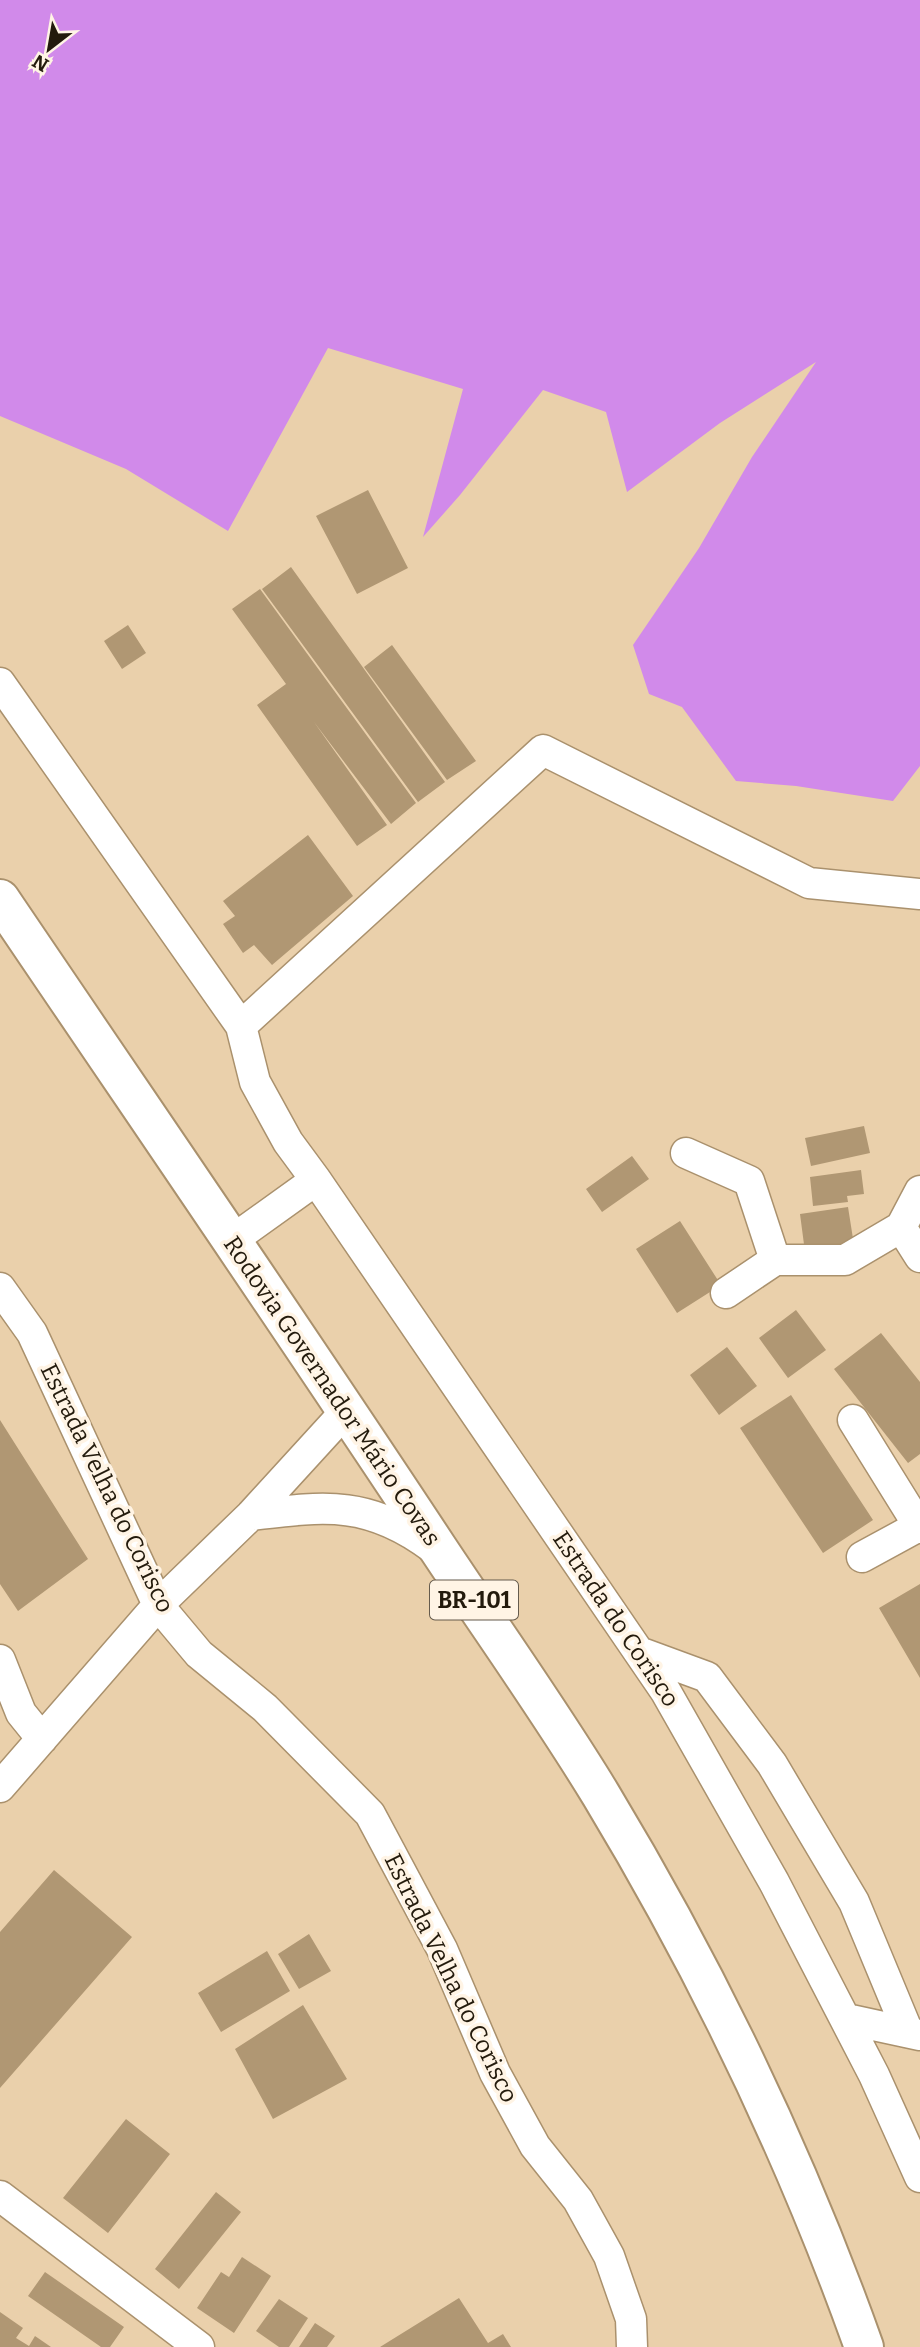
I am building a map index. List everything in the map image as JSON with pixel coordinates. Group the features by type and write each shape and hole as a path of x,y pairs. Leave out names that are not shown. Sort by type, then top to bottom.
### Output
{"highway":[{"name":"Rodovia Governador Mário Covas","path":"0,899 521,1670 602,1796 701,1975 749,2073 808,2204 864,2347"}],"street":[{"path":"0,683 241,1026 543,750 809,883 920,894"},
{"name":"Estrada do Corisco","path":"241,1026 255,1082 288,1142 317,1180 666,1692 774,1882 846,2019 920,2177"},
{"path":"686,1153 749,1181 775,1260"},
{"path":"231,1241 317,1180"},
{"path":"726,1293 775,1260 845,1259 901,1227 920,1191"},
{"path":"901,1227 920,1257"},
{"name":"Estrada Velha do Corisco","path":"0,1289 32,1333 158,1605 200,1654 265,1708 370,1815 442,1949 495,2073 536,2146 578,2200 610,2256 631,2319 632,2347"},
{"path":"0,1787 158,1605 251,1515 346,1411"},
{"path":"853,1420 911,1493 919,1527 862,1557"},
{"path":"251,1515 319,1507 348,1509 390,1522 415,1534 441,1553"},
{"path":"639,1652 707,1677 772,1764 854,1902 914,2034"},
{"path":"0,1660 21,1713 42,1739"},
{"path":"846,2019 914,2034"},
{"path":"908,2149 920,2115"},
{"path":"0,2196 200,2347"}],"shaded area":[{"path":"0,0 920,0 920,766 893,801 796,786 736,781 682,707 649,694 633,645 699,548 752,457 816,362 720,423 627,492 606,412 543,390 460,495 423,537 463,389 328,348 228,531 126,469 0,416"}],"building":[{"path":"368,490 408,568 357,594 316,516"},
{"path":"291,567 445,782 418,802 262,589"},
{"path":"260,589 416,803 391,824 314,722 387,825 357,846 257,705 286,684 232,609"},
{"path":"128,625 146,653 122,669 104,641"},
{"path":"392,645 476,761 447,780 364,667"},
{"path":"308,835 353,896 272,965 254,945 243,953 223,924 235,916 223,901"},
{"path":"864,1126 870,1153 811,1166 805,1138"},
{"path":"632,1156 649,1179 602,1212 586,1189"},
{"path":"861,1170 864,1194 847,1196 848,1202 813,1206 810,1177"},
{"path":"848,1207 854,1245 805,1252 800,1214"},
{"path":"680,1221 721,1285 677,1313 636,1249"},
{"path":"796,1310 826,1350 788,1378 759,1338"},
{"path":"881,1333 920,1382 920,1454 908,1463 834,1369"},
{"path":"727,1347 757,1386 719,1415 690,1375"},
{"path":"791,1395 873,1520 823,1553 740,1428"},
{"path":"0,1420 88,1559 18,1611 0,1584"},
{"path":"920,1584 920,1678 879,1608"},
{"path":"54,1870 132,1937 0,2088 0,1932"},
{"path":"309,1934 331,1971 299,1989 278,1954"},
{"path":"267,1951 290,1991 221,2032 198,1993"},
{"path":"303,2005 347,2079 273,2119 235,2049"},
{"path":"126,2119 170,2154 108,2233 63,2198"},
{"path":"216,2192 241,2212 179,2289 155,2269"},
{"path":"242,2257 271,2276 234,2333 197,2308 221,2272 229,2277"},
{"path":"45,2272 124,2327 110,2347 101,2347 28,2296"},
{"path":"459,2298 488,2343 503,2334 511,2347 380,2347"},
{"path":"279,2299 308,2318 289,2347 279,2347 256,2331"},
{"path":"0,2312 23,2328 16,2338 29,2346 35,2336 51,2347 0,2347"},
{"path":"315,2323 335,2336 327,2347 299,2347"}]}
